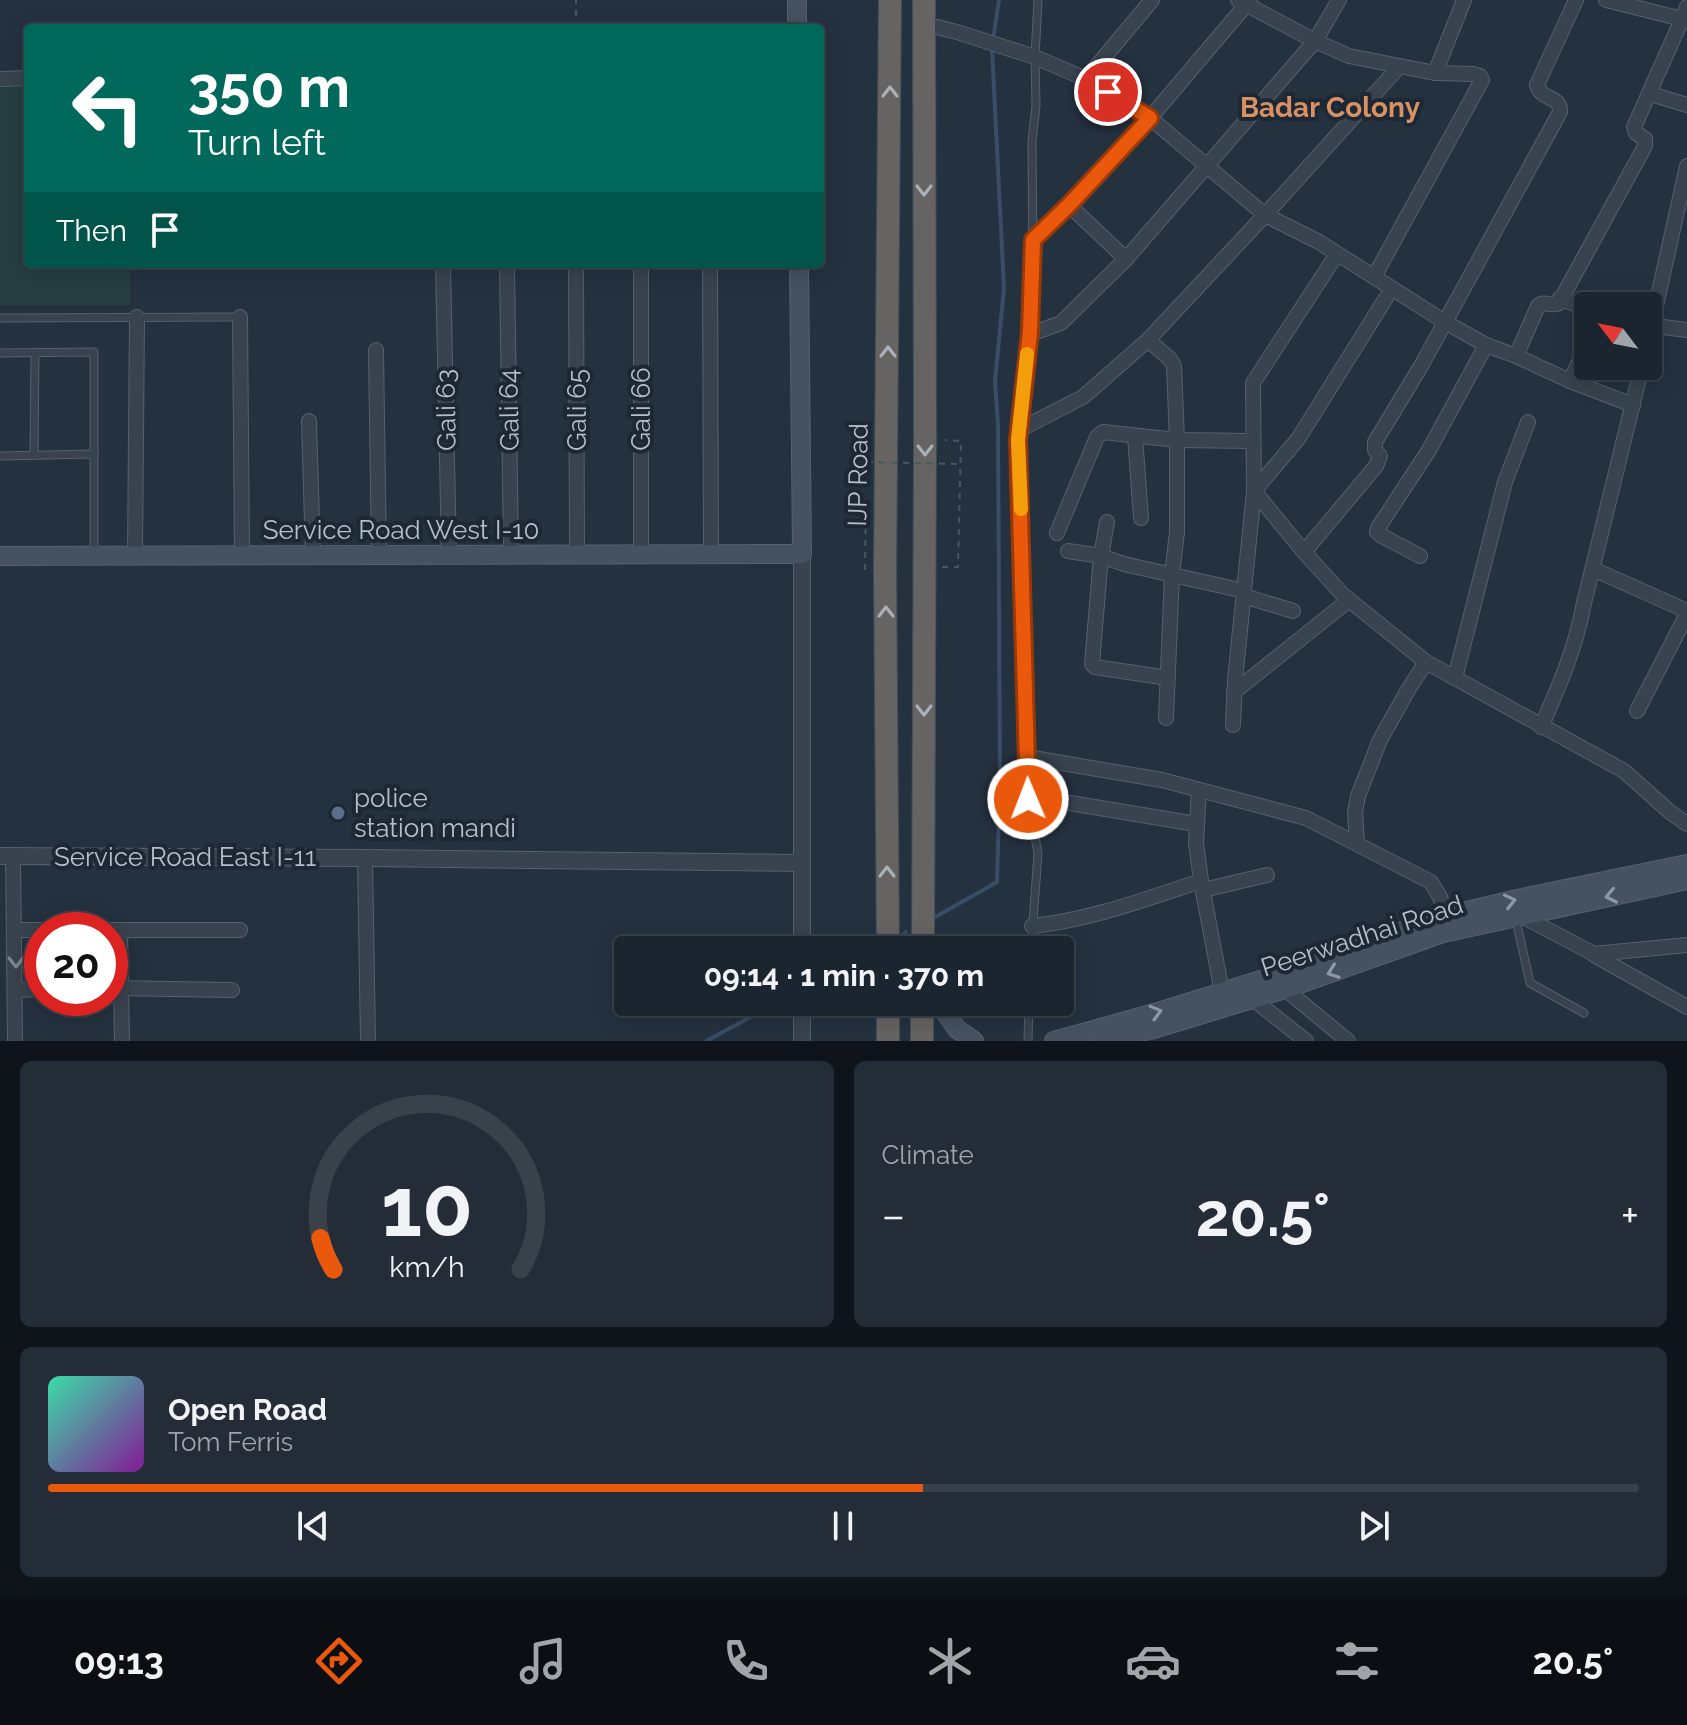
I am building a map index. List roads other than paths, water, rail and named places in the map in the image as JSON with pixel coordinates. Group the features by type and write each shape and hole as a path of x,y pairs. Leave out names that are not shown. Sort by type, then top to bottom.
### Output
{"highway":[{"name":"IJP Road","path":"888,936 885,570 890,0"},
{"path":"923,936 924,0"},
{"path":"888,1016 888,1041"},
{"path":"922,1016 922,1041"}],"main road":[{"path":"797,0 797,24"},
{"path":"799,268 802,554"},
{"name":"Service Road West I-10","path":"0,556 802,554"},
{"path":"1054,1041 1444,925 1517,899 1687,864"},
{"name":"Peerwadhai Road","path":"1103,1041 1160,1034 1285,989 1444,925 1518,917 1687,880"},
{"path":"948,1016 957,1029 974,1041"}],"street":[{"path":"1086,79 1152,0"},
{"path":"1030,332 1061,323 1126,259 1315,41 1339,0"},
{"path":"1435,73 1464,0"},
{"path":"1304,552 1376,466 1380,456 1375,450 1375,442 1560,112 1559,102 1542,95 1537,85 1576,0"},
{"path":"1516,356 1538,306 1543,303 1557,305 1645,146 1645,139 1636,133 1634,127 1685,16 1606,0"},
{"path":"1033,240 1150,118 1245,2 1349,56 1435,73 1473,74 1482,80 1374,277"},
{"path":"924,24 1035,57 1086,79 1150,118 1265,215 1319,242 1486,345 1633,405"},
{"path":"1019,430 1083,397 1148,340 1399,67"},
{"path":"0,79 24,78"},
{"path":"1651,94 1687,105"},
{"path":"1658,292 1687,166"},
{"path":"1069,205 1126,259"},
{"path":"1233,725 1254,491 1253,383 1337,254"},
{"name":"Gali 63","path":"443,268 449,555"},
{"name":"Gali 64","path":"507,268 511,555"},
{"name":"Gali 65","path":"576,268 577,555"},
{"name":"Gali 66","path":"641,268 641,555"},
{"path":"710,268 711,554"},
{"path":"1254,491 1298,439 1386,298"},
{"path":"1560,298 1574,304"},
{"path":"135,556 137,317"},
{"path":"240,317 242,556"},
{"path":"1662,327 1687,330"},
{"path":"1148,340 1174,366 1177,532 1172,575 1166,718"},
{"path":"1420,556 1382,536 1377,532 1378,528 1429,450 1486,345"},
{"path":"376,350 379,556"},
{"path":"1570,381 1574,373"},
{"path":"1541,727 1558,690 1580,626 1639,380"},
{"path":"309,421 313,556"},
{"path":"1455,678 1505,482 1528,422"},
{"path":"1057,533 1097,437 1103,432 1177,440 1253,441"},
{"path":"1135,436 1141,518"},
{"path":"1254,491 1349,600 1426,662 1624,771 1687,824"},
{"path":"1107,522 1092,664 1095,667 1168,678"},
{"path":"1068,551 1101,556 1244,594 1293,611"},
{"path":"802,554 802,936"},
{"path":"1593,569 1687,613 1637,711"},
{"path":"1234,692 1349,600"},
{"path":"1357,844 1355,812 1358,796 1380,740 1426,662"},
{"path":"1027,757 1162,780 1306,818 1431,882 1440,897 1444,925"},
{"path":"1199,790 1196,843 1222,992"},
{"path":"1070,803 1196,824"},
{"path":"7,856 16,930 15,1041"},
{"name":"Service Road East I-11","path":"7,856 801,863"},
{"path":"365,858 368,1041"},
{"path":"1032,926 1049,925 1202,886 1267,875"},
{"path":"1518,917 1594,954 1687,1007"},
{"path":"16,930 24,930"},
{"path":"128,930 240,930"},
{"path":"1594,954 1687,945"},
{"path":"128,988 232,990"},
{"path":"1285,989 1348,1041"},
{"path":"16,990 24,990"},
{"path":"1253,999 1306,1041"},
{"path":"119,1016 122,1041"},
{"path":"802,1016 802,1041"}],"lane":[{"path":"1032,936 1038,853 1028,799 1018,440 1030,332 1032,142 1036,105 1038,0"},
{"path":"0,318 240,317"},
{"path":"34,455 35,352"},
{"path":"0,353 94,352 94,556"},
{"path":"0,456 94,454"},
{"path":"1518,917 1530,983 1584,1013"},
{"path":"1028,1041 1029,1016"}],"waterway":[{"path":"993,40 999,0"},
{"path":"930,920 997,882 1000,774 998,425 995,381 1004,288 992,49"},
{"path":"901,936 906,932"},
{"path":"706,1041 753,1016"}],"place":[{"name":"police station mandi","path":"338,813"}],"district":[{"name":"Badar Colony","path":"1330,107"}]}
